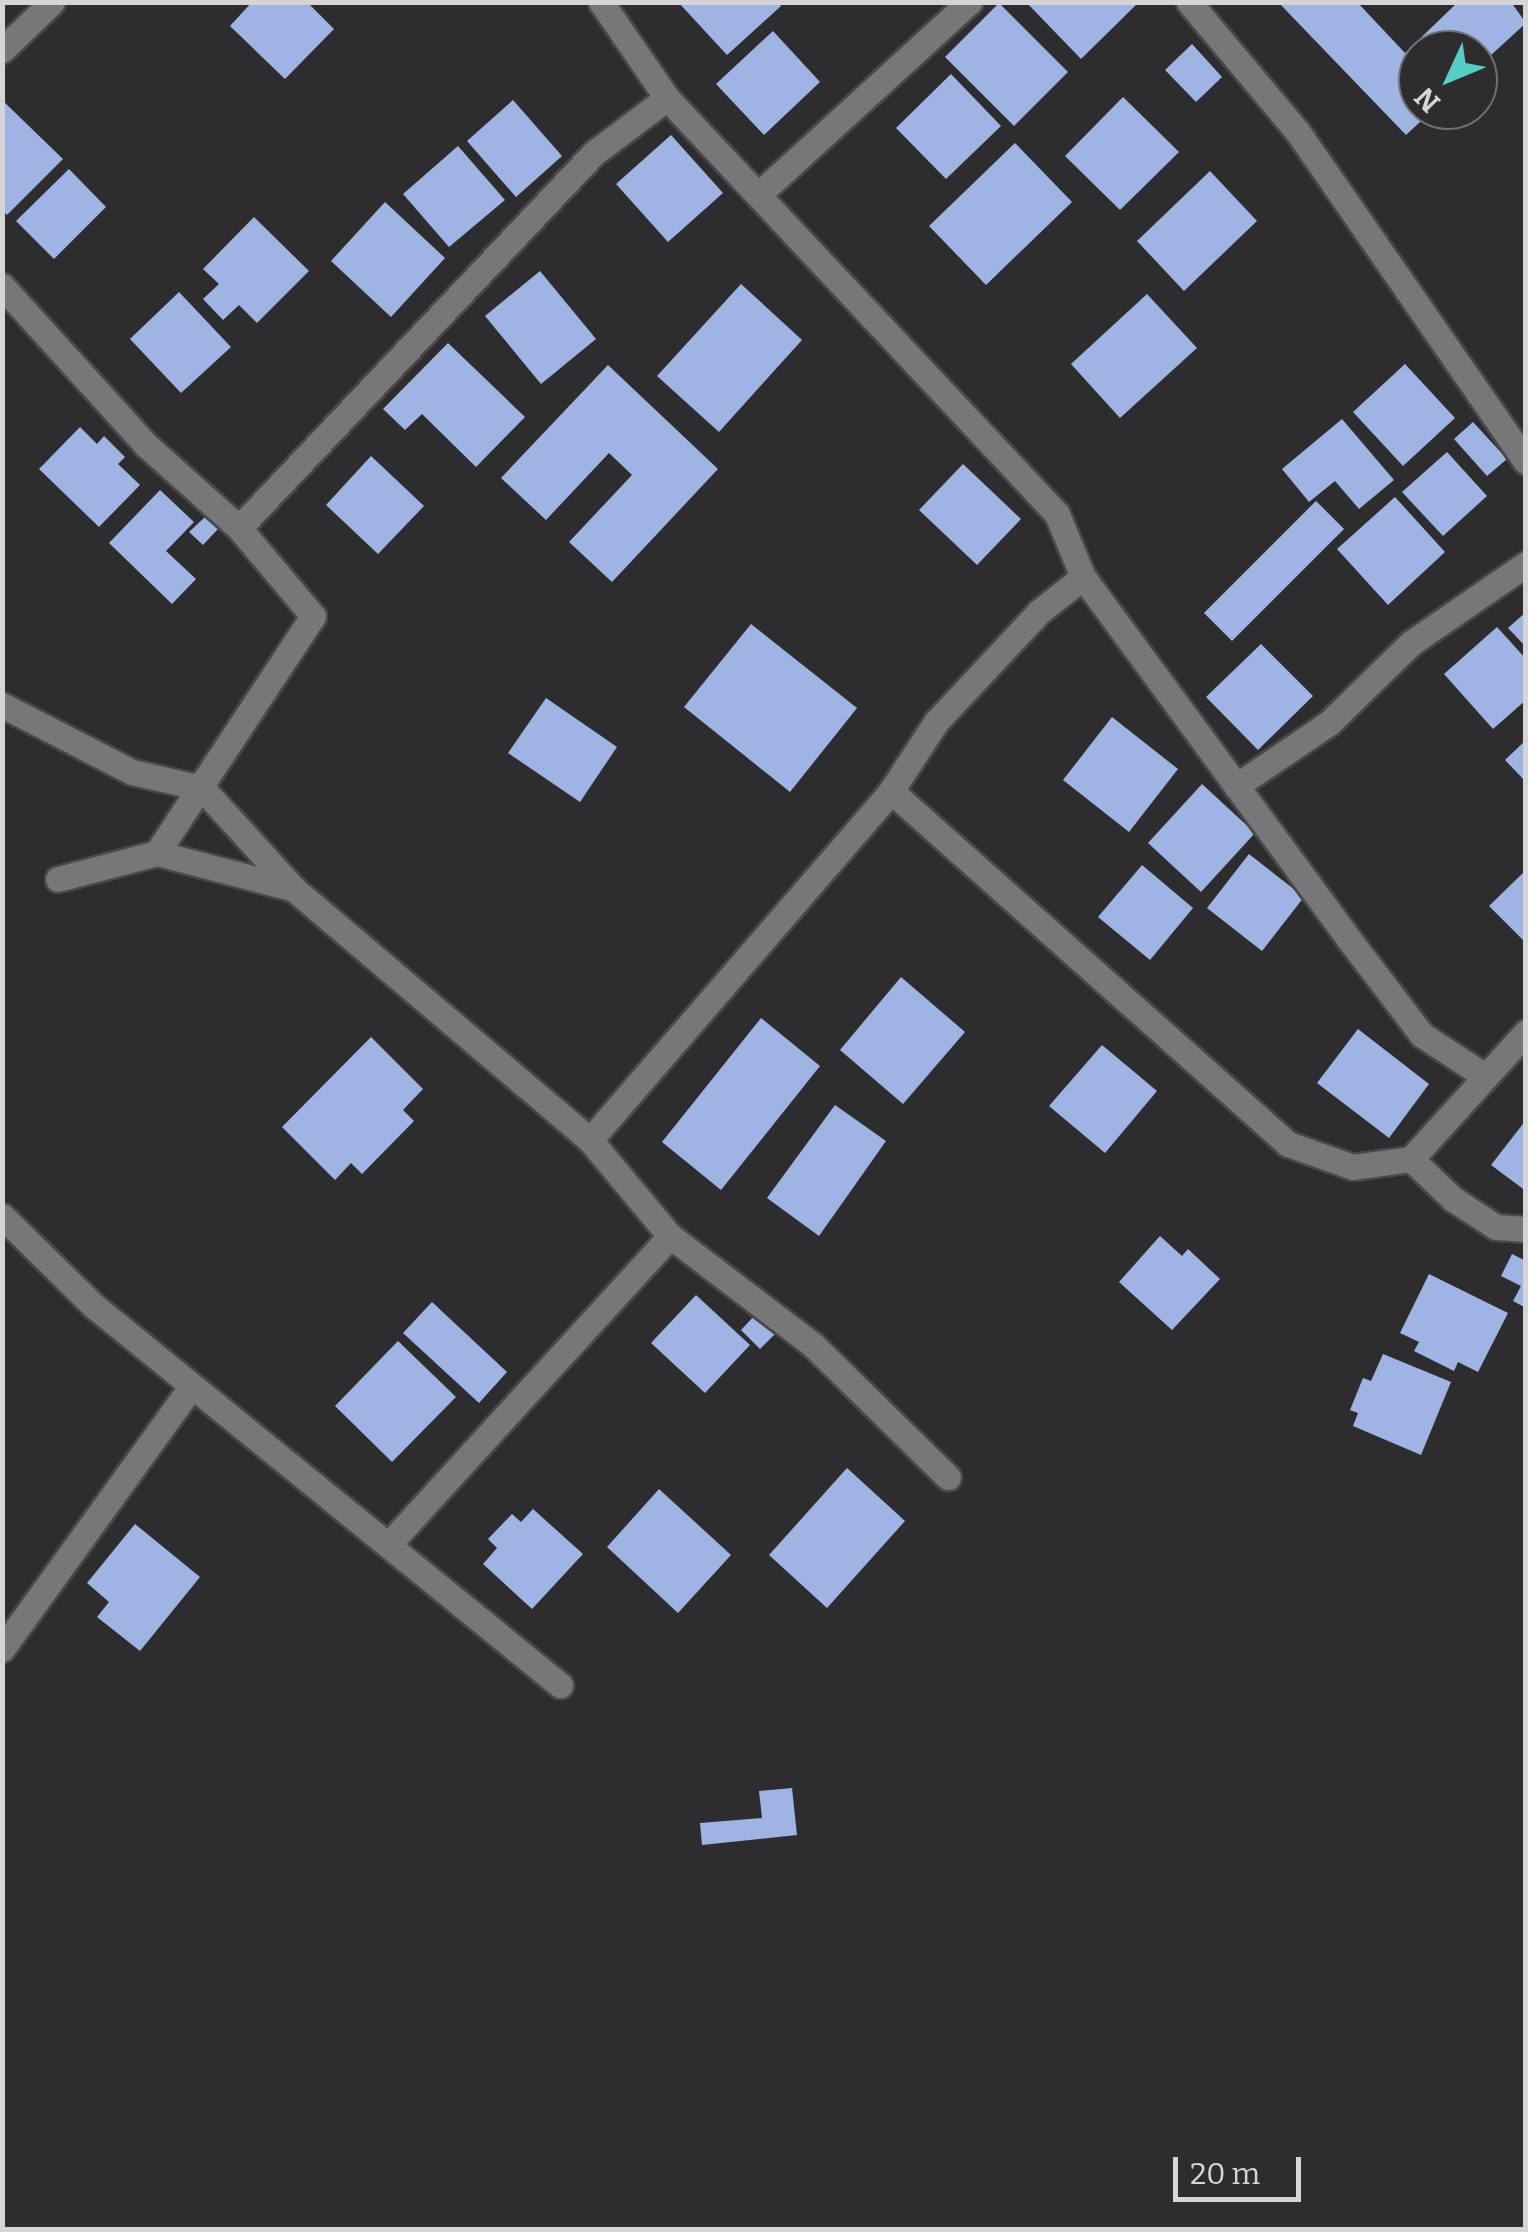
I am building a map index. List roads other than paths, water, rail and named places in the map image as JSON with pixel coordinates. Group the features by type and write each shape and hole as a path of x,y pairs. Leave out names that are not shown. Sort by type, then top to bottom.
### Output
{"street":[{"path":"2,50 52,2"},
{"path":"601,2 666,98 1057,514 1083,577 1422,1036 1485,1076"},
{"path":"759,194 969,2"},
{"path":"1189,2 1297,131 1526,462"},
{"path":"239,528 594,154 666,98"},
{"path":"2,286 146,446 239,528 312,616 157,852"},
{"path":"1236,786 1329,723 1410,643 1526,564"},
{"path":"590,1140 890,791 936,722 1040,612 1083,577"},
{"path":"2,705 132,772 202,788 294,889 590,1140 670,1236 813,1345 948,1477"},
{"path":"890,791 1288,1144 1353,1167 1411,1159 1526,1032"},
{"path":"58,879 157,852 294,889"},
{"path":"1411,1159 1453,1200 1496,1227 1526,1229"},
{"path":"2,1216 94,1306 560,1685"},
{"path":"388,1545 670,1236"},
{"path":"2,1649 192,1386"}]}
